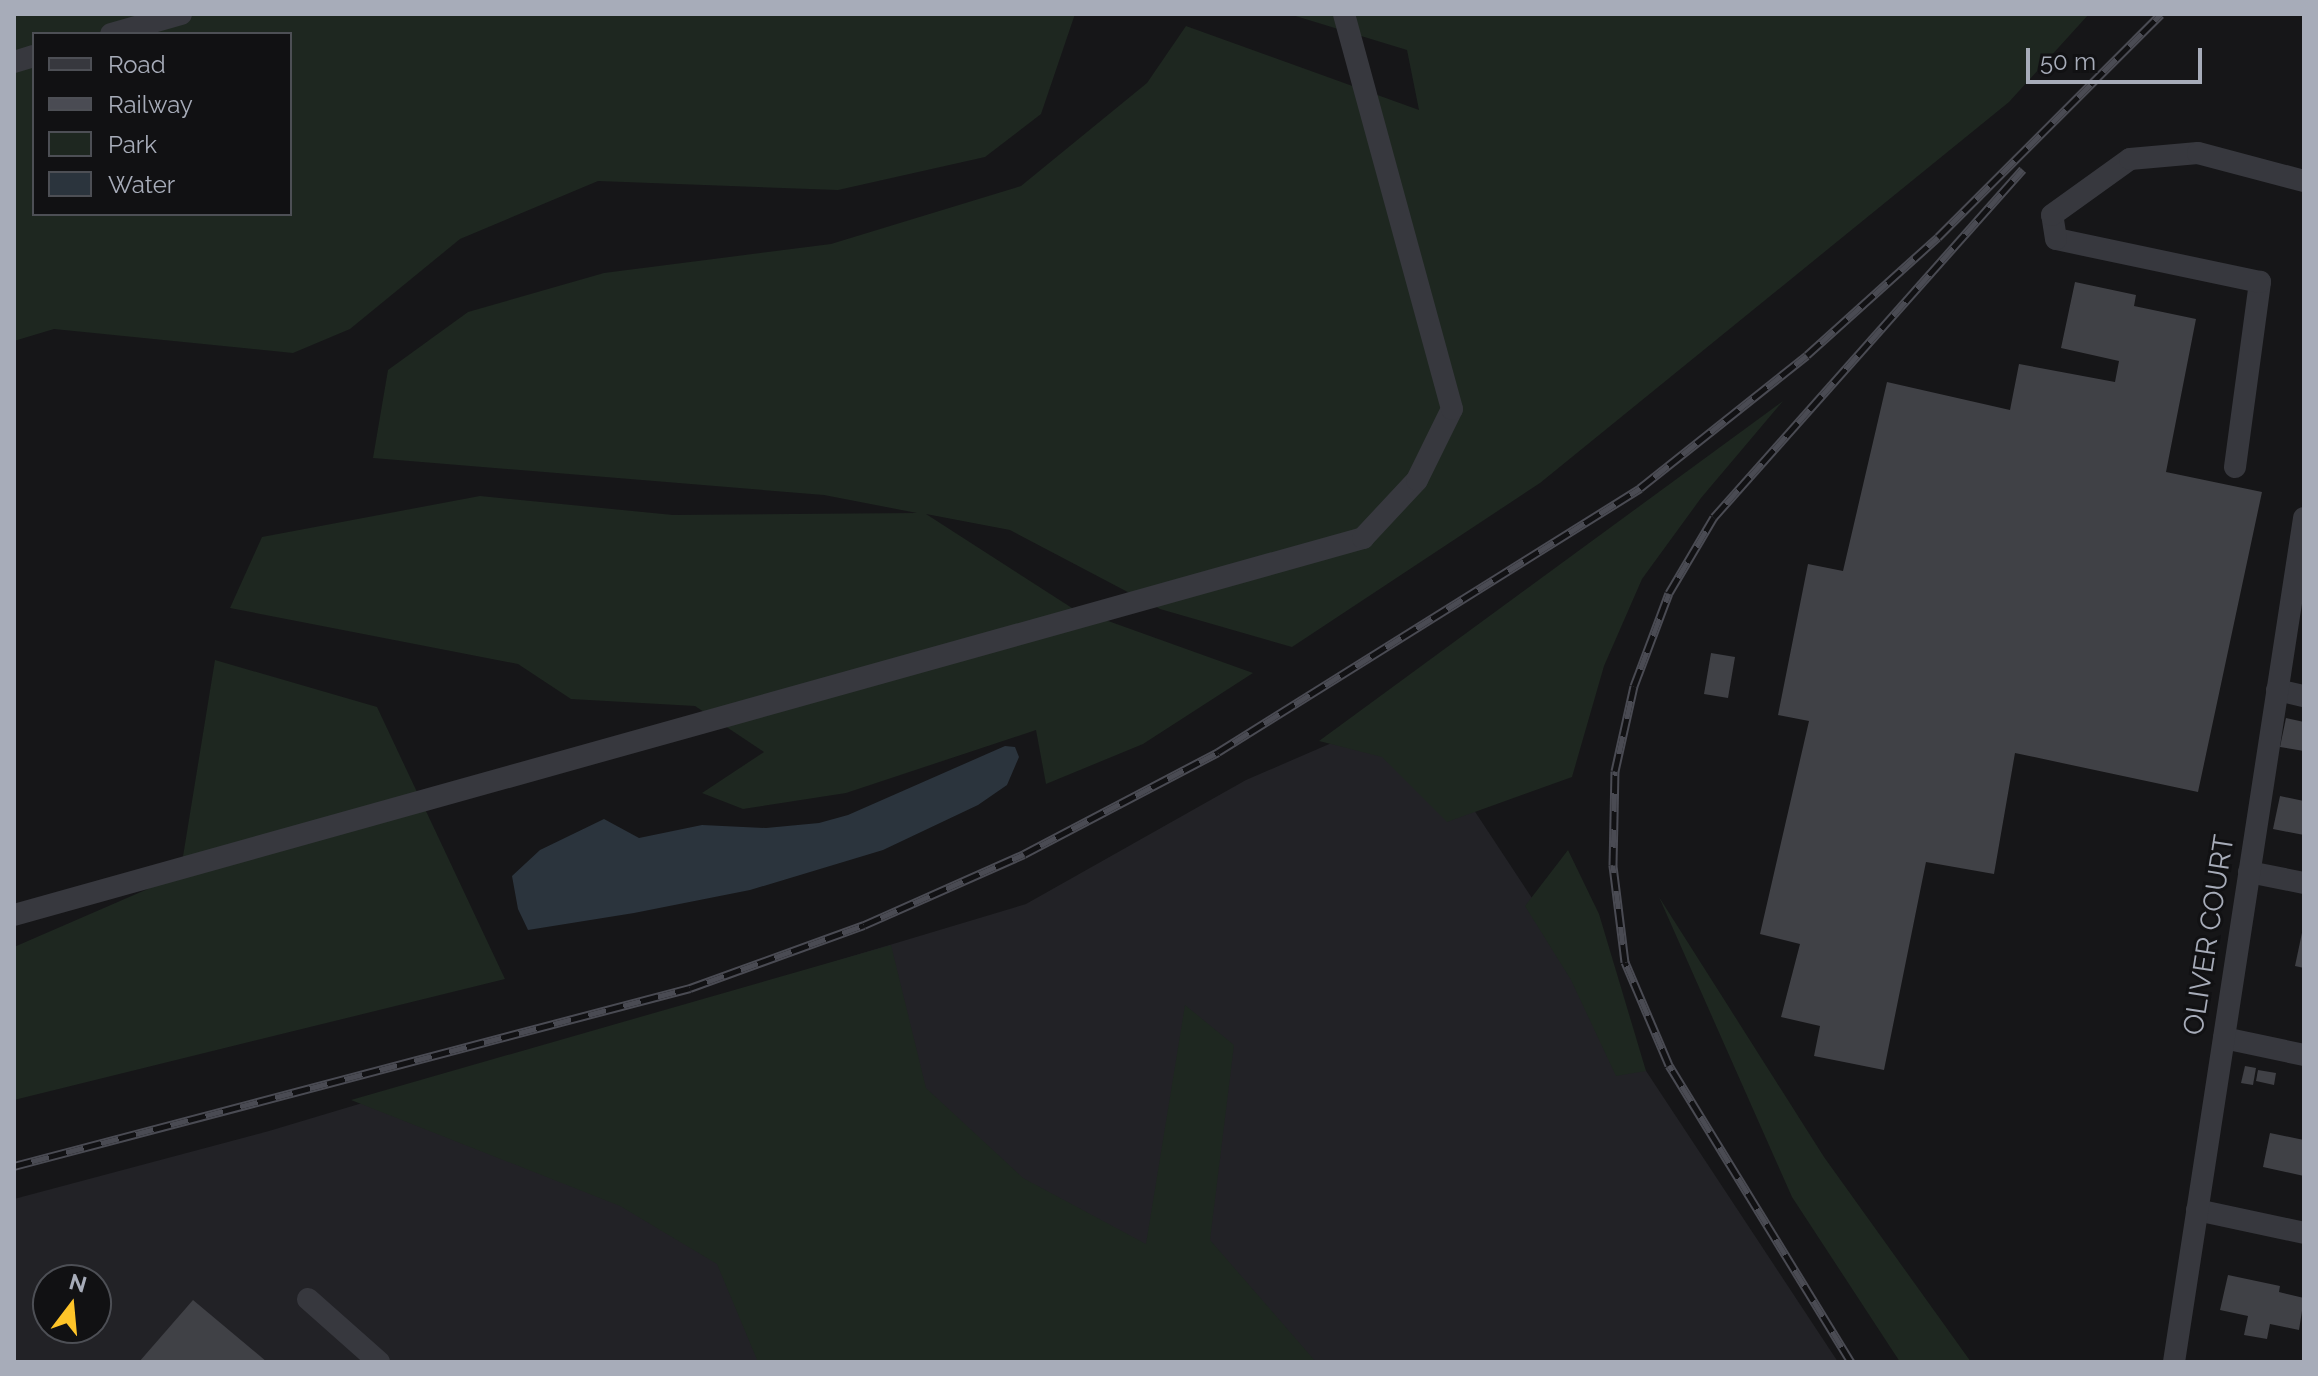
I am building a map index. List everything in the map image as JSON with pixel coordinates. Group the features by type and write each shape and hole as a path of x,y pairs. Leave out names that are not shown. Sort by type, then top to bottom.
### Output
{"street":[{"path":"118,32 181,14"},
{"path":"14,915 1363,538 1417,480 1452,409 1344,14"},
{"path":"2235,467 2260,282 2056,239 2052,215 2130,159 2198,153 2304,181"},
{"name":"OLIVER COURT","path":"2174,1362 2304,520"},
{"path":"2277,690 2304,696"},
{"path":"2249,872 2304,883"},
{"path":"2224,1038 2304,1055"},
{"path":"2197,1210 2304,1233"},
{"path":"308,1299 379,1362"}],"shaded area":[{"path":"1408,710 1838,1362 14,1362 14,1199 269,1131 1026,904 1246,780"}],"green space":[{"path":"14,14 1075,14 1041,114 985,157 838,190 598,181 460,239 350,329 293,353 54,329 14,341"},
{"path":"1289,14 2089,14 2009,102 1540,483 1292,647 1160,609 1010,530 926,514 1072,608 1253,673 1143,744 1046,784 1036,730 846,793 743,809 702,793 764,752 695,706 571,699 518,664 230,608 262,537 480,496 673,515 917,513 824,495 373,458 388,370 468,312 604,273 831,244 1021,186 1147,83 1186,26 1419,110 1407,50"},
{"path":"1783,401 1701,498 1642,579 1604,666 1572,777 1447,822 1382,757 1319,741"},
{"path":"215,660 377,707 505,979 14,1100 14,947 180,875"},
{"path":"1568,850 1599,914 1646,1071 1616,1076 1571,980 1525,906"},
{"path":"1659,897 1824,1157 1971,1362 1900,1362 1792,1197"},
{"path":"891,945 926,1088 1023,1178 1146,1244 1185,1005 1234,1045 1210,1240 1316,1362 758,1362 717,1264 620,1206 351,1100"}],"water":[{"path":"1005,746 1015,747 1019,757 1007,785 978,805 883,850 750,890 634,913 528,930 518,909 512,876 540,850 604,819 639,838 702,825 766,828 819,823 848,815"}],"building":[{"path":"2075,282 2136,295 2134,306 2196,319 2166,472 2262,492 2198,792 2015,753 1994,874 1926,862 1884,1070 1814,1056 1820,1026 1781,1017 1800,944 1760,934 1809,721 1778,715 1808,564 1843,571 1887,382 2010,410 2019,364 2115,382 2119,361 2061,348"},
{"path":"1711,653 1735,657 1728,698 1704,694"},
{"path":"2286,718 2304,722 2304,751 2280,747"},
{"path":"2280,796 2304,801 2304,835 2273,829"},
{"path":"2304,928 2304,968 2295,966"},
{"path":"2245,1066 2256,1068 2253,1085 2241,1083"},
{"path":"2258,1070 2276,1073 2274,1085 2256,1081"},
{"path":"2270,1133 2304,1140 2304,1176 2263,1167"},
{"path":"2228,1275 2280,1286 2279,1292 2304,1298 2299,1330 2270,1324 2267,1339 2244,1335 2248,1316 2220,1310"},
{"path":"193,1300 267,1362 139,1362"}],"railway":[{"path":"14,1166 690,988 864,925 1024,854 1218,752 1640,488 1807,355 1938,237 2161,14"},
{"path":"1851,1362 1669,1065 1625,962 1613,865 1615,771 1634,686 1669,593 1714,517 2023,169"}]}
